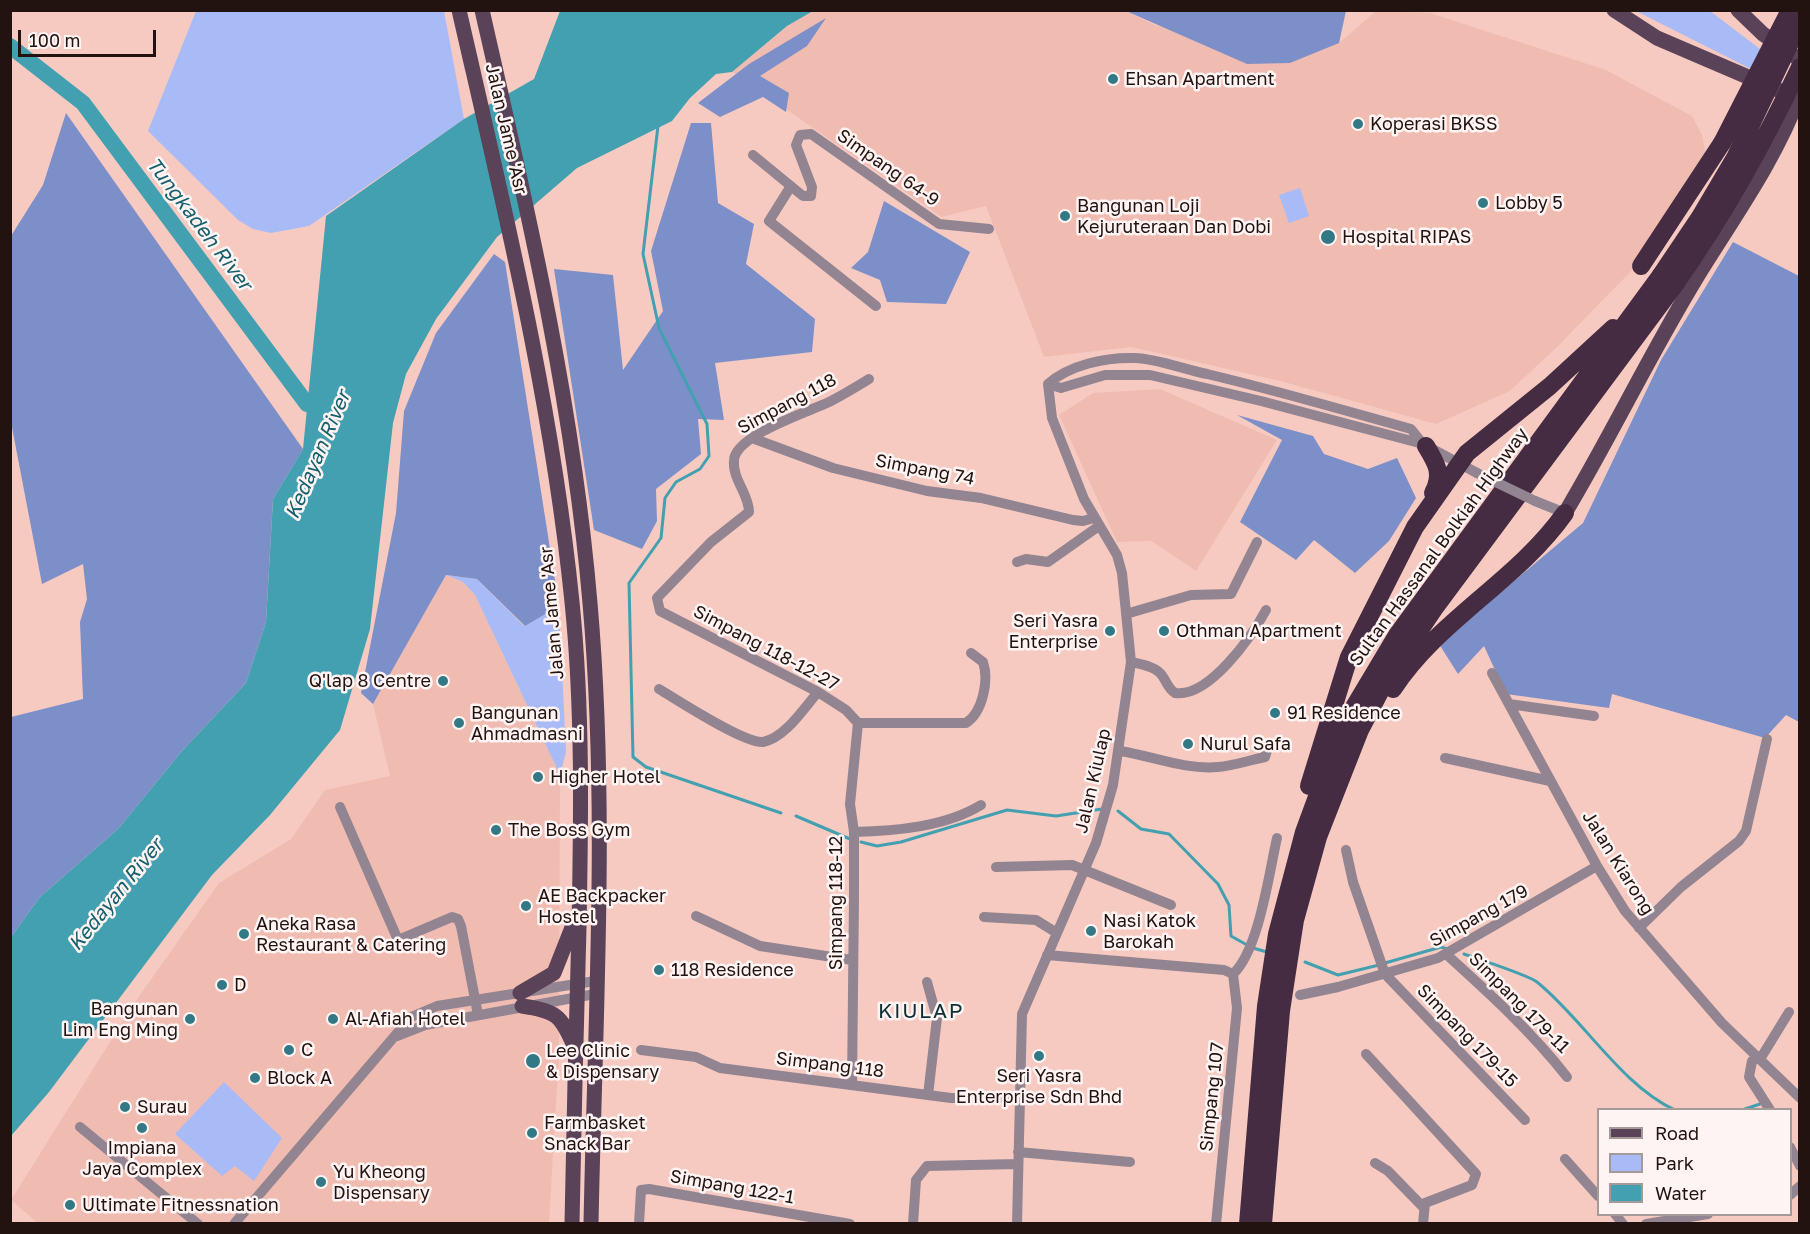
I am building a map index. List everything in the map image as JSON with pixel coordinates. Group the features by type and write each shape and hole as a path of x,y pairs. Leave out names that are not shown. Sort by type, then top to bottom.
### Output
{"highway":[{"path":"1641,266 1722,144 1790,10"},
{"name":"Sultan Hassanal Bolkiah Highway","path":"1248,1224 1266,1006 1277,934 1304,832 1336,745 1376,667 1645,295 1667,280 1736,156 1800,22"},
{"name":"Sultan Hassanal Bolkiah Highway","path":"1263,1224 1287,965 1305,880 1334,793 1360,730 1386,680 1409,645 1667,280 1715,227 1752,164 1800,69"},
{"path":"1415,527 1467,453 1598,342 1645,295"},
{"path":"1289,884 1292,850 1302,810 1346,666 1440,476 1437,463 1424,445"},
{"path":"1334,793 1379,711 1402,677 1460,614 1534,552 1565,513"}],"main road":[{"name":"Jalan Jame 'Asr","path":"459,10 522,287 549,427 573,605 580,755 572,1224"},
{"name":"Jalan Jame 'Asr","path":"482,10 541,273 569,423 590,602 598,754 591,1224"},
{"path":"1565,513 1696,279 1746,202 1771,157 1799,97 1657,38 1614,10"},
{"path":"1738,10 1800,69"},
{"path":"1763,34 1800,60"},
{"path":"521,999 554,973 567,946 579,905"},
{"path":"521,999 554,1012 562,1021 576,1052"},
{"path":"566,1224 574,1153"}],"street":[{"name":"Simpang 64-9","path":"791,186 807,197 812,192 796,145 797,139 806,133 811,134 939,224 989,229"},
{"path":"753,155 791,186 769,220 876,306"},
{"path":"1048,384 1060,373 1081,366 1106,360 1134,358 1265,388 1411,429 1424,445"},
{"path":"1048,384 1061,388 1105,375 1150,375 1261,401 1424,445 1458,464 1565,513"},
{"name":"Simpang 118","path":"656,605 657,598 711,542 749,512 734,460 738,448 752,438 830,401 869,379"},
{"name":"Jalan Kiulap","path":"1017,1224 1018,1098 1022,1014 1086,868 1106,816 1120,751 1131,662 1122,573 1117,555 1096,522 1052,418 1048,384"},
{"name":"Simpang 74","path":"752,438 833,468 927,491 981,498 1073,520 1096,522"},
{"path":"1017,562 1026,559 1048,562 1096,522"},
{"path":"1126,614 1191,595 1230,594 1257,542"},
{"name":"Simpang 118-12-27","path":"656,605 660,611 818,692 846,710 858,723"},
{"path":"1131,662 1143,664 1160,673 1168,688 1174,693 1192,691 1231,662 1245,646 1266,609"},
{"path":"858,723 879,721 953,725 966,723 974,718 978,710 986,670 978,656 971,653"},
{"name":"Jalan Kiarong","path":"1492,673 1597,866 1639,928 1722,1023 1800,1098"},
{"path":"659,690 714,722 750,739 762,742 776,736 818,692"},
{"path":"1509,704 1594,716"},
{"name":"Simpang 118-12","path":"852,1084 854,832 850,804 858,723"},
{"path":"1639,928 1680,887 1739,841 1746,831 1767,739"},
{"path":"1120,751 1150,755 1180,765 1219,767 1265,757 1268,747"},
{"path":"1445,758 1550,781"},
{"path":"854,832 883,831 924,825 971,811 981,805"},
{"path":"340,807 398,940 452,917 458,919 478,1015"},
{"path":"1047,955 1224,970 1233,974 1242,964 1258,929 1277,838"},
{"path":"1346,850 1353,882 1385,974"},
{"path":"996,867 1052,864 1086,868 1171,905"},
{"name":"Simpang 179","path":"1300,995 1385,974 1446,954 1597,866"},
{"path":"696,916 760,946 852,960"},
{"path":"984,917 1036,920 1057,933"},
{"name":"Simpang 179-11","path":"1446,954 1491,995 1567,1077"},
{"name":"Simpang 107","path":"1216,1224 1236,1029 1237,994 1233,974"},
{"name":"Simpang 179-15","path":"1385,974 1525,1120"},
{"path":"927,982 937,1018 928,1095"},
{"path":"234,1224 397,1036 402,1025 420,1012 476,999 521,999 595,987"},
{"path":"397,1036 425,1025 478,1015 521,999"},
{"path":"1769,1108 1749,1077 1749,1066 1762,1056 1790,1012"},
{"name":"Simpang 118","path":"641,1050 696,1056 720,1068 928,1095 1018,1098"},
{"path":"1366,1054 1476,1174 1472,1185 1429,1200 1423,1207 1423,1224"},
{"path":"80,1127 198,1224"},
{"path":"1792,1150 1800,1166"},
{"path":"913,1224 916,1180 927,1166 1018,1158 1130,1162"},
{"path":"1565,1159 1597,1194"},
{"path":"1375,1163 1388,1171 1423,1207"},
{"name":"Simpang 122-1","path":"639,1224 639,1197 641,1191 649,1189 850,1224"},
{"path":"1646,1224 1701,1216"}],"shaded area":[{"name":"Hospital RIPAS","path":"813,11 1126,11 1157,26 1339,43 1376,11 1430,13 1606,70 1692,116 1702,135 1706,155 1645,257 1557,347 1510,391 1436,424 1280,381 1131,347 1044,357 986,206 942,217 732,72 787,26"},
{"path":"1126,11 1346,11 1339,43 1290,63 1247,64"},
{"path":"826,18 807,46 760,76 789,93 786,112 763,97 720,117 698,103 749,64"},
{"path":"66,113 303,449 273,499 266,622 246,683 182,751 118,829 40,897 11,937 11,717 83,699 80,622 87,599 83,564 42,584 10,417 11,236 43,185"},
{"path":"691,123 711,123 718,203 754,224 746,264 815,319 812,352 715,363 724,420 698,419 701,454 656,489 657,521 642,549 594,530 554,269 613,275 623,370 663,311 651,251"},
{"path":"884,201 970,252 946,304 887,302 880,280 851,268 868,252"},
{"path":"1733,242 1799,276 1799,722 1786,715 1765,738 1612,694 1609,708 1506,694 1484,646 1458,674 1439,644 1583,523 1661,360"},
{"path":"494,254 505,262 559,606 525,626 477,579 446,575 373,704 361,693 396,513 404,411 436,333"},
{"path":"1160,389 1277,440 1196,571 1151,541 1117,542 1059,415 1093,393"},
{"path":"1237,415 1313,436 1324,454 1368,469 1397,458 1416,498 1389,541 1355,573 1314,540 1296,560 1240,522 1282,440"},
{"path":"446,575 463,582 475,595 560,775 559,1054 549,1223 39,1224 11,1200 135,1002 219,883 291,839 325,790 390,776 373,704"}],"green space":[{"path":"196,11 444,11 464,119 309,226 271,233 253,229 238,220 148,131"},
{"path":"1636,11 1710,11 1764,52 1751,69"},
{"path":"1300,188 1309,216 1289,223 1279,195"},
{"path":"446,575 477,579 524,626 559,606 566,752 560,775 475,595 463,582"},
{"path":"224,1082 282,1138 254,1181 235,1166 222,1176 175,1134"}],"water":[{"name":"Kedayan River","path":"560,11 813,11 787,26 732,72 716,74 690,98 672,121 577,168 497,237 436,319 406,374 393,423 370,629 340,730 270,815 212,875 49,1092 11,1136 11,937 40,897 118,829 182,751 246,683 266,622 273,499 303,449 326,216 464,119 534,79"}],"waterway":[{"name":"Tungkadeh River","path":"10,46 83,103 307,404 327,411"},
{"path":"658,126 643,254 659,328 707,424 709,456 700,469 676,482 665,498 661,538 629,583 633,757 646,767 781,813"},
{"path":"861,842 877,846 901,842 1007,810 1056,816 1102,809"},
{"path":"1118,811 1141,829 1169,834 1218,884 1229,905 1231,936 1247,945"},
{"path":"796,816 850,839"},
{"path":"1385,963 1441,947 1447,949"},
{"path":"1253,948 1267,952"},
{"path":"1464,954 1514,971 1537,982 1637,1085 1671,1108"},
{"path":"1305,962 1338,975 1379,965"},
{"path":"1748,1108 1760,1104"}],"place":[{"name":"Ehsan Apartment","path":"1113,79"},
{"name":"Koperasi BKSS","path":"1358,124"},
{"name":"Lobby 5","path":"1483,203"},
{"name":"Bangunan Loji Kejuruteraan Dan Dobi","path":"1065,216"},
{"name":"Hospital RIPAS","path":"1328,237"},
{"name":"Seri Yasra Enterprise","path":"1110,631"},
{"name":"Othman Apartment","path":"1164,631"},
{"name":"Q'lap 8 Centre","path":"443,681"},
{"name":"91 Residence","path":"1275,713"},
{"name":"Bangunan Ahmadmasni","path":"459,723"},
{"name":"Nurul Safa","path":"1188,744"},
{"name":"Higher Hotel","path":"538,777"},
{"name":"The Boss Gym","path":"496,830"},
{"name":"AE Backpacker Hostel","path":"526,906"},
{"name":"Nasi Katok Barokah","path":"1091,931"},
{"name":"Aneka Rasa Restaurant & Catering","path":"244,934"},
{"name":"118 Residence","path":"659,970"},
{"name":"D","path":"222,985"},
{"name":"Bangunan Lim Eng Ming","path":"190,1019"},
{"name":"Al-Afiah Hotel","path":"333,1019"},
{"name":"C","path":"289,1050"},
{"name":"Seri Yasra Enterprise Sdn Bhd","path":"1039,1056"},
{"name":"Lee Clinic & Dispensary","path":"533,1061"},
{"name":"Block A","path":"255,1078"},
{"name":"Surau","path":"125,1107"},
{"name":"Impiana Jaya Complex","path":"142,1128"},
{"name":"Farmbasket Snack Bar","path":"532,1133"},
{"name":"Yu Kheong Dispensary","path":"321,1182"},
{"name":"Ultimate Fitnessnation","path":"70,1205"}],"district":[{"name":"KIULAP","path":"921,1011"}]}
